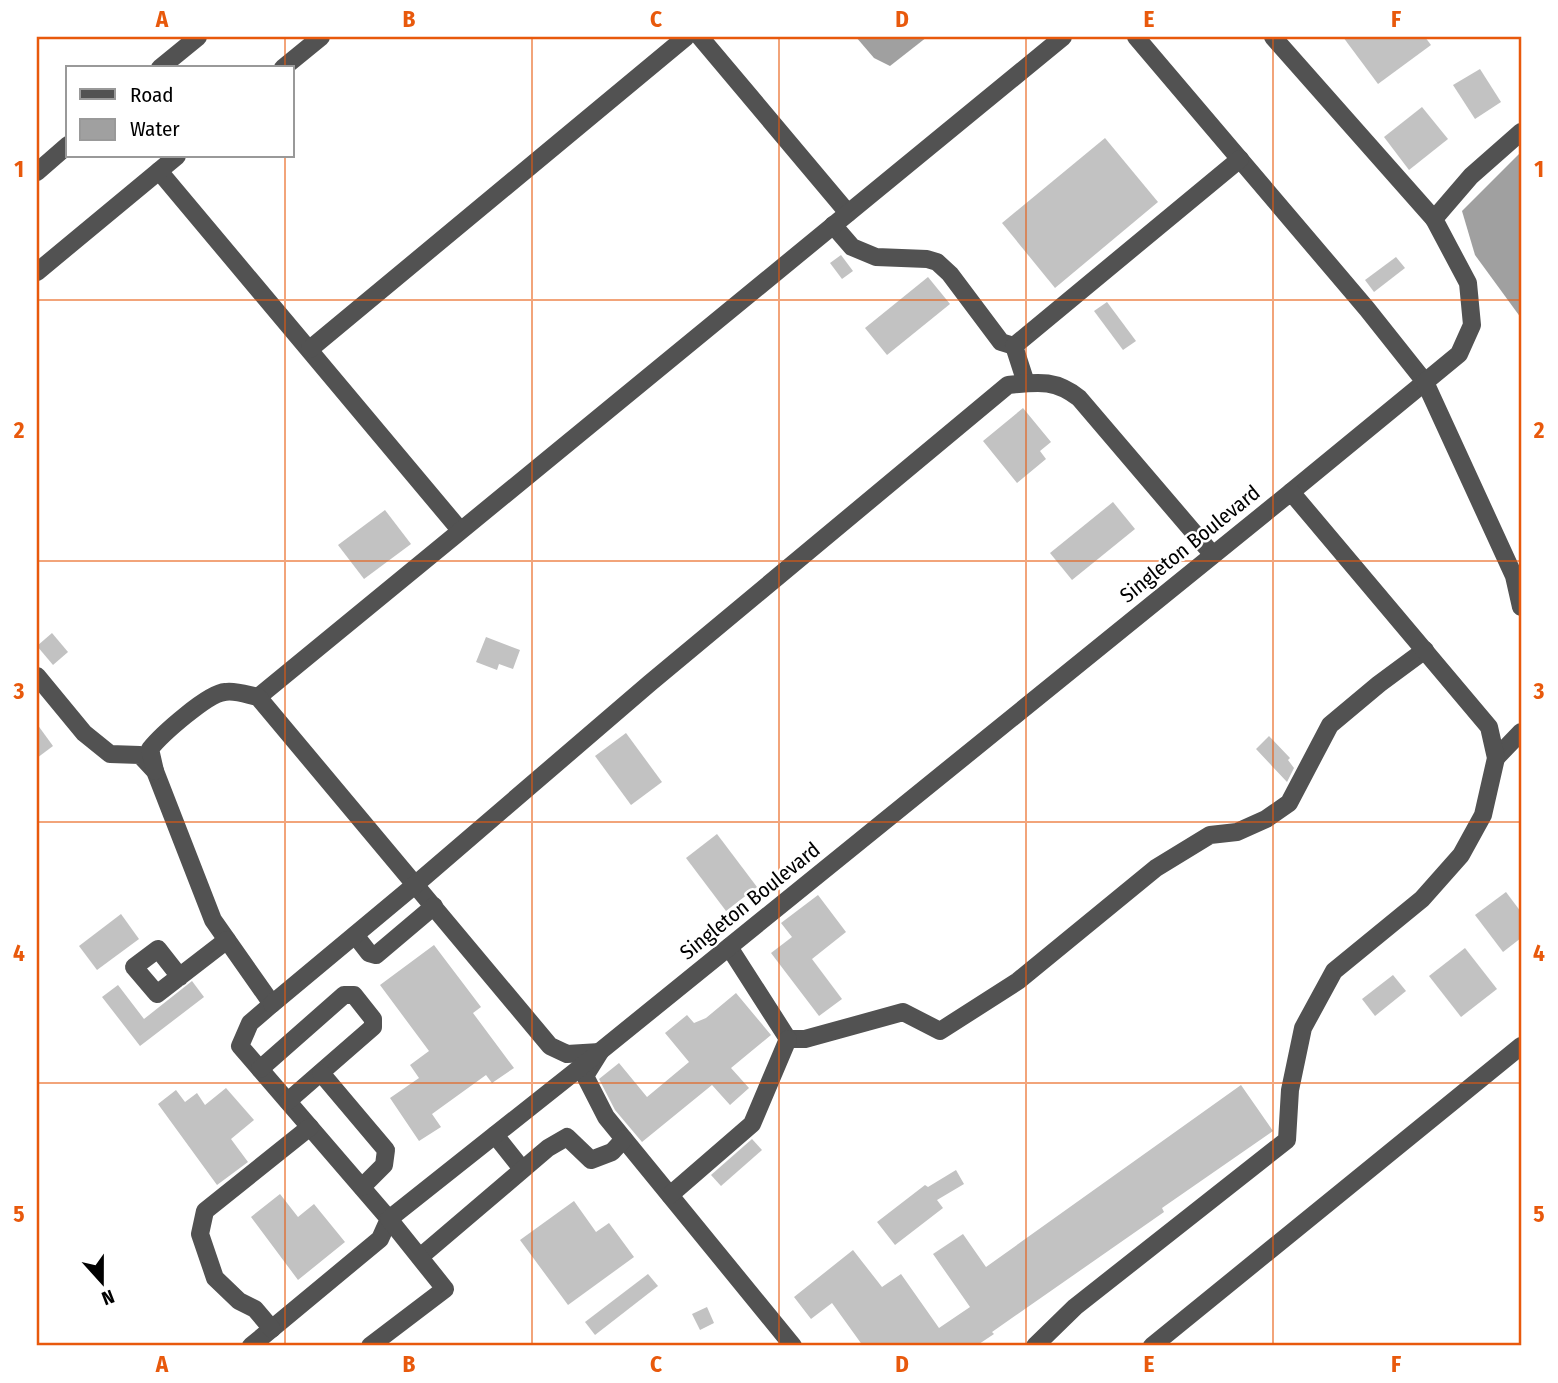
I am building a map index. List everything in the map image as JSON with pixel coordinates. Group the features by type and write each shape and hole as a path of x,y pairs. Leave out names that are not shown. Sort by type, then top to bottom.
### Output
{"lane":[{"path":"162,66 198,37"},
{"path":"285,66 321,37"},
{"path":"310,349 686,37"},
{"path":"700,37 848,213"},
{"path":"258,697 1063,37"},
{"path":"1273,37 1434,219 1468,283 1472,325 1460,354 1291,492"},
{"path":"1148,41 1240,159 1359,299 1425,382 1514,576 1521,607"},
{"path":"1434,219 1471,176 1521,132"},
{"path":"37,172 66,147"},
{"path":"37,272 175,158"},
{"path":"1014,346 1240,159"},
{"path":"159,171 460,530"},
{"path":"833,226 852,247 876,257 927,259 937,262 950,274 1001,342 1014,346"},
{"path":"1014,346 1026,383"},
{"path":"370,1346 445,1289 389,1219 240,1046 250,1023 650,683 1009,385 1036,382 1064,386 1079,398 1213,555"},
{"name":"Singleton Boulevard","path":"251,1346 380,1239 389,1219 600,1052 1291,492 1489,727 1496,758 1483,815 1461,855 1422,899 1334,971 1303,1028 1290,1090 1287,1140 1075,1307 1035,1346"},
{"path":"788,1039 805,1039 903,1012 940,1031 1018,981 1156,868 1210,835 1237,832 1266,819 1289,803 1330,725 1425,650"},
{"path":"37,676 84,733 101,747 110,754 140,755 155,771"},
{"path":"272,1004 213,920 155,771 150,749 160,736 190,714 204,699 225,691 258,697 550,1046 567,1054 600,1052"},
{"path":"1496,758 1521,734"},
{"path":"355,935 369,953 376,955 434,906"},
{"path":"180,977 227,940"},
{"path":"729,947 788,1039"},
{"path":"260,1069 344,995 354,995 373,1019 373,1027 288,1101"},
{"path":"670,1195 752,1124 788,1039"},
{"path":"1152,1346 1521,1046"},
{"path":"600,1052 585,1076 606,1117 793,1346"},
{"path":"321,1073 386,1150 384,1165 362,1187"},
{"path":"272,1329 255,1309 239,1301 215,1278 200,1234 201,1221 205,1212 310,1127"},
{"path":"495,1135 522,1169"},
{"path":"420,1257 548,1148 567,1138 591,1160 612,1152 625,1139"}],"water":[{"path":"856,37 927,37 890,66 874,58"},
{"path":"1521,152 1521,318 1475,255 1462,211"}],"building":[{"path":"1343,37 1425,37 1431,45 1378,84"},
{"path":"1480,69 1501,102 1475,119 1453,85"},
{"path":"1422,107 1448,139 1409,170 1384,137"},
{"path":"1105,138 1158,202 1055,288 1002,223"},
{"path":"841,255 853,271 842,279 830,263"},
{"path":"1396,257 1405,268 1374,292 1365,280"},
{"path":"928,277 950,304 887,355 865,328"},
{"path":"1107,302 1136,341 1123,350 1094,311"},
{"path":"1023,408 1051,442 1040,451 1046,459 1017,483 983,441"},
{"path":"1113,502 1135,529 1072,580 1050,553"},
{"path":"385,510 411,544 364,579 338,545"},
{"path":"52,633 68,652 53,665 37,646"},
{"path":"486,637 520,650 513,669 499,664 497,670 476,662"},
{"path":"37,724 53,746 37,758"},
{"path":"626,733 662,782 631,805 595,756"},
{"path":"1269,736 1290,758 1288,760 1294,768 1287,782 1256,749"},
{"path":"717,834 757,887 726,911 686,858"},
{"path":"1506,892 1521,912 1521,938 1503,952 1475,915"},
{"path":"818,895 846,932 812,959 842,999 819,1016 771,953 792,937 781,923"},
{"path":"121,914 139,939 97,970 79,946"},
{"path":"434,945 481,1007 473,1013 514,1068 492,1083 486,1075 432,1114 441,1127 419,1141 390,1098 419,1078 410,1065 429,1051 380,985"},
{"path":"1465,948 1497,989 1461,1017 1429,976"},
{"path":"1393,975 1406,991 1375,1016 1362,999"},
{"path":"192,981 204,997 140,1046 102,997 118,985 144,1019"},
{"path":"736,993 771,1035 731,1068 749,1088 730,1105 712,1085 642,1142 615,1110 599,1079 619,1063 647,1097 689,1062 665,1033 687,1015 694,1023 706,1018"},
{"path":"1241,1085 1273,1131 1162,1208 1164,1212 992,1332 994,1334 976,1346 863,1346 832,1303 811,1319 794,1297 853,1250 882,1287 901,1274 939,1328 970,1307 933,1254 963,1234 986,1267"},
{"path":"226,1088 254,1120 231,1139 248,1162 217,1185 158,1104 176,1090 185,1102 197,1093 205,1105"},
{"path":"752,1139 762,1150 721,1186 711,1175"},
{"path":"956,1170 964,1184 937,1200 943,1208 895,1245 877,1222 925,1185 928,1187"},
{"path":"280,1194 298,1217 314,1204 345,1242 298,1280 251,1217"},
{"path":"574,1201 596,1232 609,1223 634,1257 568,1305 520,1240"},
{"path":"648,1274 658,1286 595,1335 585,1322"},
{"path":"707,1307 714,1323 700,1330 692,1314"}]}
